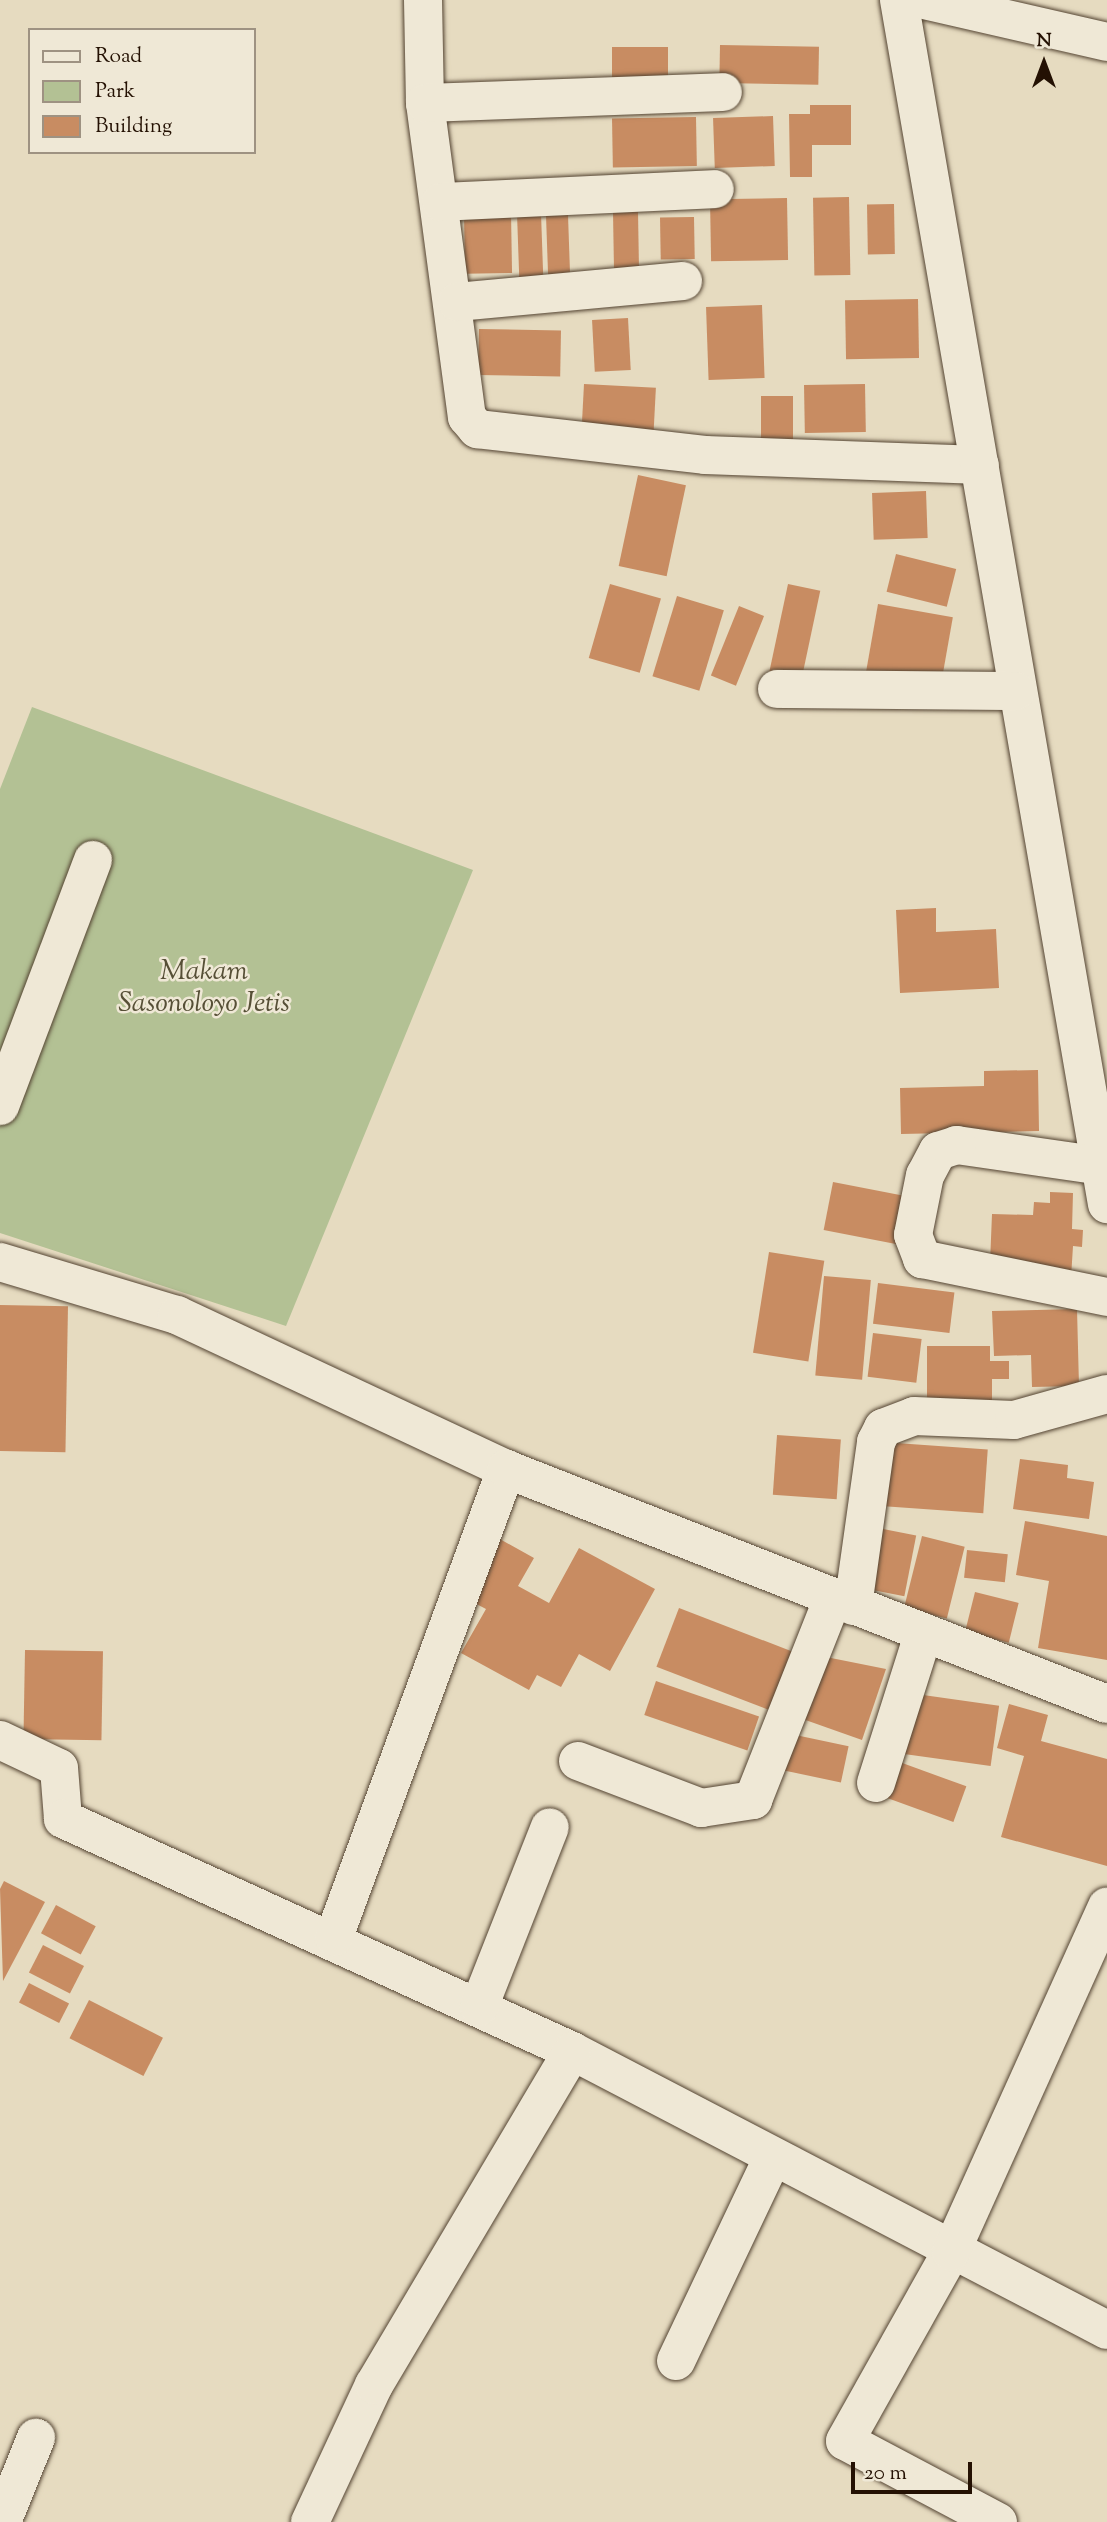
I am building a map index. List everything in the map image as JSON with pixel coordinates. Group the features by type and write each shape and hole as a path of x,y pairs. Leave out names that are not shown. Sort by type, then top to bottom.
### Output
{"street":[{"path":"423,0 425,103 457,302 467,417 478,429 705,455 980,465"},
{"path":"899,0 980,465 1016,691 1101,1125 1102,1166 1107,1204"},
{"path":"924,0 1107,42"},
{"path":"425,103 723,92"},
{"path":"441,202 715,189"},
{"path":"457,302 683,281"},
{"path":"777,689 1016,691"},
{"path":"0,1106 93,860"},
{"path":"1102,1166 957,1145 938,1151 925,1175 913,1235 922,1259 1107,1297"},
{"path":"0,1262 177,1315 506,1469 1107,1704"},
{"path":"578,1761 701,1808 753,1800 843,1602 876,1442 883,1428 914,1416 1014,1420 1107,1394"},
{"path":"334,1937 506,1469"},
{"path":"876,1783 924,1632"},
{"path":"0,1740 60,1768 63,1819 334,1937 572,2051 951,2252 1107,2330"},
{"path":"479,2007 550,1827"},
{"path":"998,2522 845,2441 951,2252 1107,1907"},
{"path":"310,2522 374,2385 572,2051"},
{"path":"676,2361 773,2157"},
{"path":"2,2522 36,2438"}],"green space":[{"name":"Makam Sasonoloyo Jetis","path":"32,707 473,870 286,1326 0,1233 0,789"}],"building":[{"path":"720,45 819,47 818,85 719,83"},
{"path":"612,47 668,47 668,88 612,88"},
{"path":"810,105 851,105 851,145 812,145 812,177 790,177 789,114 810,114"},
{"path":"773,116 775,166 715,168 713,118"},
{"path":"696,117 697,166 613,167 612,118"},
{"path":"849,197 850,275 814,276 813,198"},
{"path":"787,198 788,260 711,261 710,199"},
{"path":"867,204 894,204 895,254 868,254"},
{"path":"613,212 638,212 639,268 614,268"},
{"path":"511,213 512,273 465,274 464,214"},
{"path":"541,213 543,282 519,283 517,214"},
{"path":"568,215 570,279 548,280 546,216"},
{"path":"694,217 695,259 661,260 660,218"},
{"path":"918,299 919,358 846,359 845,300"},
{"path":"762,305 765,378 709,380 706,307"},
{"path":"628,318 631,370 595,372 592,320"},
{"path":"479,329 561,330 560,376 478,375"},
{"path":"584,384 656,388 653,440 581,436"},
{"path":"865,384 866,432 805,433 804,385"},
{"path":"761,396 793,396 793,457 761,457"},
{"path":"638,475 686,485 667,576 619,566"},
{"path":"926,491 928,538 874,540 872,493"},
{"path":"896,554 956,569 947,607 887,592"},
{"path":"610,584 661,599 640,673 589,658"},
{"path":"788,584 820,591 802,679 769,672"},
{"path":"677,596 724,610 699,691 652,676"},
{"path":"878,604 953,617 940,688 865,675"},
{"path":"739,606 764,616 736,686 711,676"},
{"path":"936,908 936,932 996,929 999,988 900,993 896,910"},
{"path":"1038,1070 1039,1131 901,1134 900,1088 984,1086 984,1071"},
{"path":"833,1182 912,1197 902,1245 824,1230"},
{"path":"1050,1192 1073,1193 1072,1229 1083,1230 1082,1247 1073,1246 1071,1278 990,1263 992,1214 1033,1215 1034,1202 1050,1203"},
{"path":"769,1252 824,1261 808,1362 753,1353"},
{"path":"824,1276 871,1280 862,1380 815,1376"},
{"path":"878,1283 954,1292 949,1333 873,1324"},
{"path":"0,1305 68,1306 65,1452 0,1451"},
{"path":"1077,1309 1079,1386 1032,1387 1031,1355 994,1356 992,1311"},
{"path":"873,1333 922,1339 916,1383 868,1377"},
{"path":"927,1346 990,1346 990,1361 1009,1361 1009,1379 992,1379 992,1412 927,1411"},
{"path":"777,1435 841,1439 837,1499 773,1495"},
{"path":"882,1442 988,1449 983,1513 878,1506"},
{"path":"1020,1459 1068,1465 1067,1478 1094,1482 1089,1519 1013,1509"},
{"path":"1025,1521 1107,1536 1107,1660 1038,1648 1049,1581 1016,1575"},
{"path":"873,1527 916,1535 904,1596 861,1588"},
{"path":"922,1536 965,1547 947,1618 904,1608"},
{"path":"498,1538 534,1558 518,1586 549,1603 579,1548 655,1589 610,1671 579,1654 561,1687 537,1675 529,1690 461,1653 486,1609 465,1598"},
{"path":"967,1550 1008,1554 1005,1582 964,1578"},
{"path":"975,1592 1019,1603 1009,1643 965,1632"},
{"path":"679,1608 805,1656 782,1715 656,1667"},
{"path":"25,1650 103,1651 101,1740 23,1739"},
{"path":"821,1656 886,1669 862,1740 797,1717"},
{"path":"656,1681 759,1716 747,1751 644,1715"},
{"path":"909,1693 999,1706 991,1766 901,1753"},
{"path":"1009,1704 1048,1715 1041,1741 1107,1759 1107,1866 1001,1837 1024,1756 997,1748"},
{"path":"786,1733 849,1746 841,1782 778,1769"},
{"path":"894,1760 966,1786 953,1822 881,1796"},
{"path":"4,1881 45,1902 3,1981 0,1889"},
{"path":"56,1905 96,1926 81,1954 41,1933"},
{"path":"43,1945 84,1966 70,1994 29,1973"},
{"path":"29,1983 69,2003 59,2023 19,2003"},
{"path":"89,2000 163,2038 143,2076 69,2038"}]}
